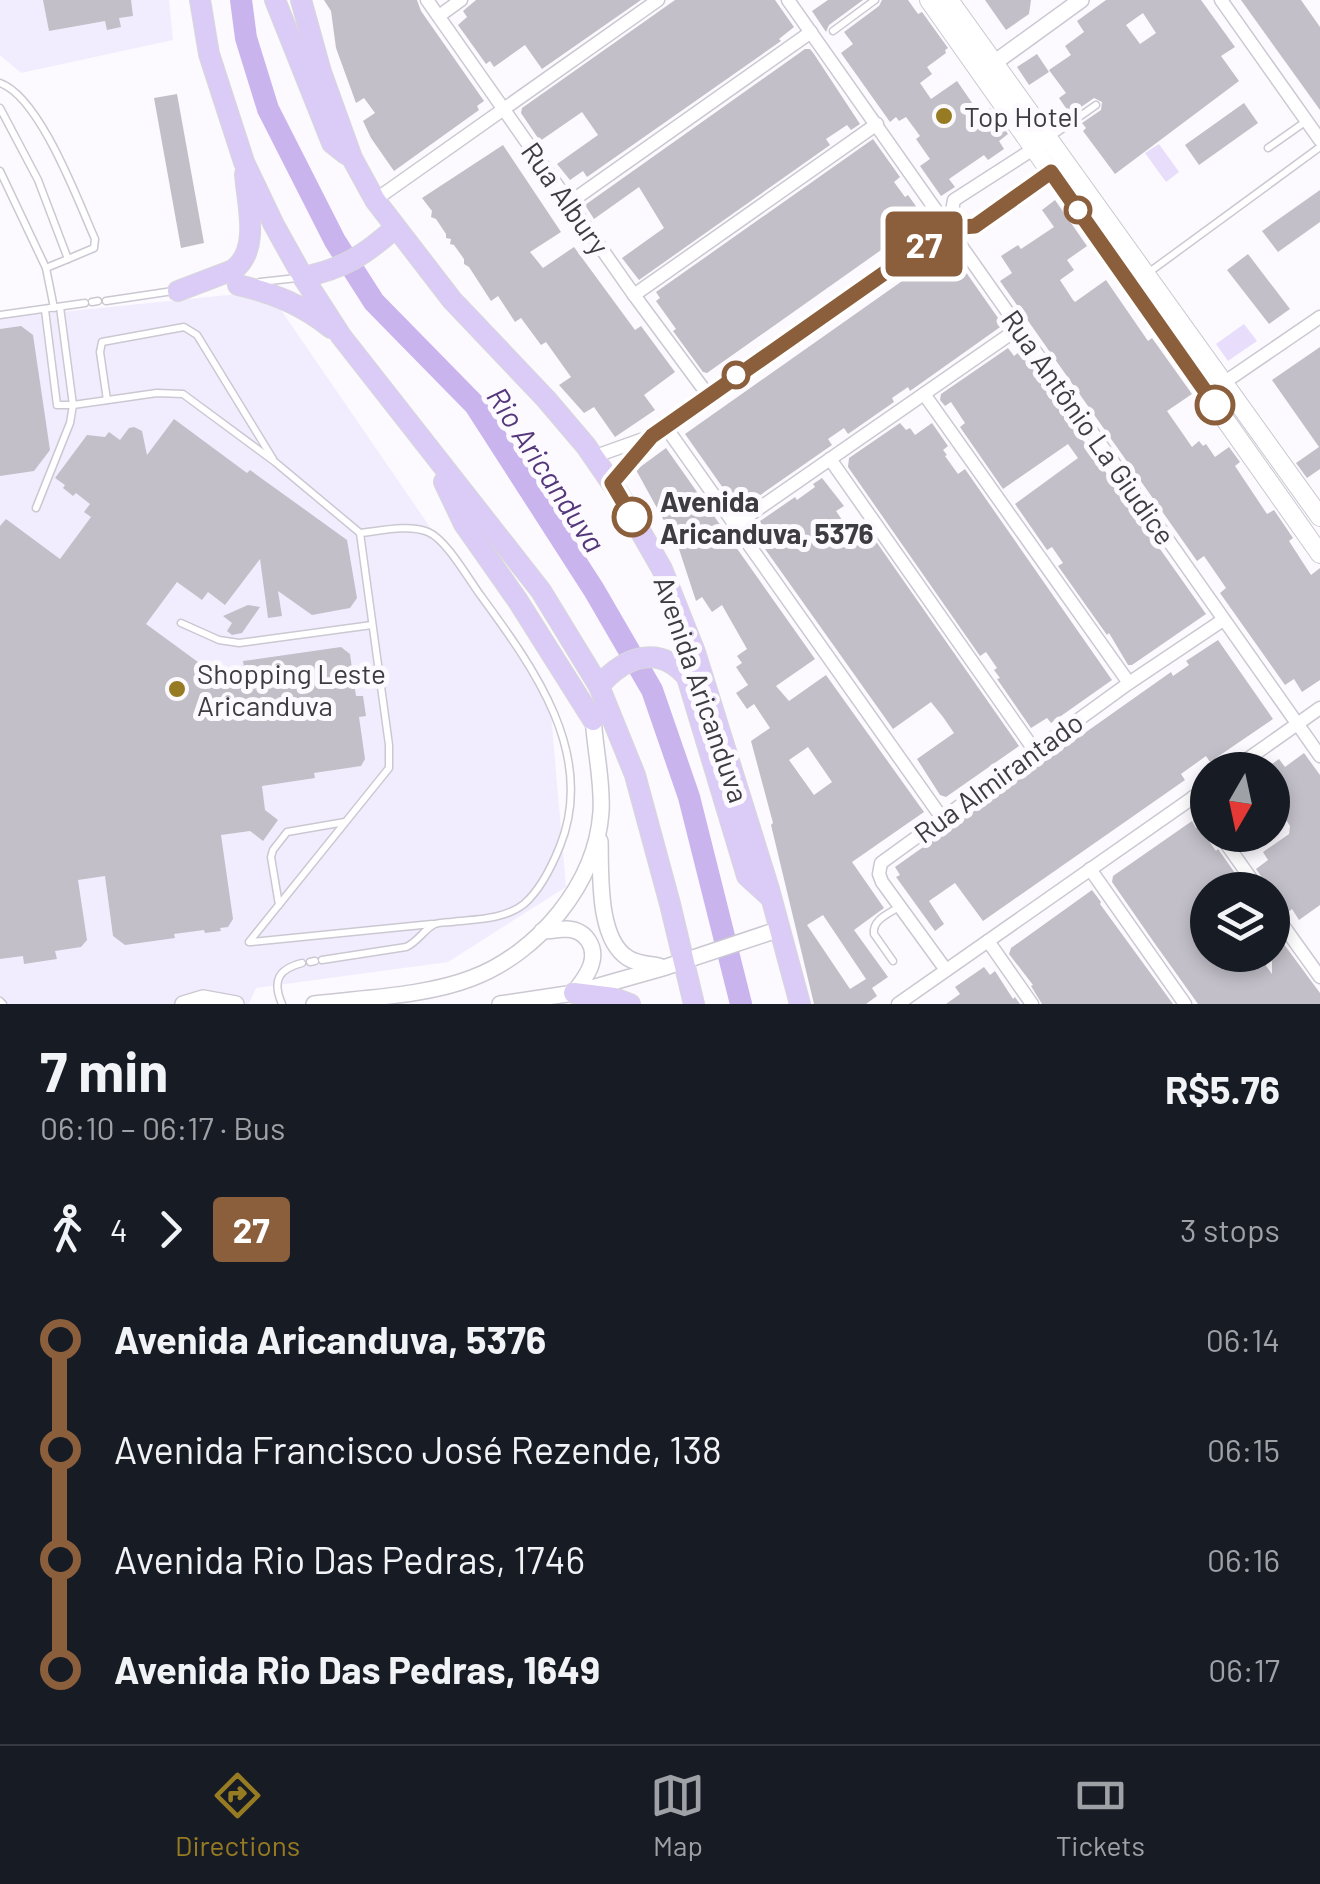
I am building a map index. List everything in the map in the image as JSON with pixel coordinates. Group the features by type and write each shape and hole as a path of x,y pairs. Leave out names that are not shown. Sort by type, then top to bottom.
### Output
{"highway":[{"path":"200,0 209,54 244,162 303,277 341,336 541,591 604,681 670,904 694,1004"},
{"path":"275,0 332,143 352,158"},
{"name":"Avenida Aricanduva","path":"301,0 321,72 352,158 375,200 452,300 546,399 593,457 662,570 694,652 800,1004"},
{"path":"178,291 233,270 247,254 250,228 244,162"},
{"path":"303,277 350,263 395,228"},
{"path":"231,286 268,292 290,302 314,314 341,336"},
{"path":"438,461 464,524 593,720"},
{"path":"604,681 636,659 652,657 667,659 688,677 747,876 771,898"},
{"path":"574,994 614,998 630,1004"}],"main road":[{"path":"929,0 987,68 1058,168 1209,396 1320,554"},
{"path":"949,0 987,68"},
{"path":"1058,168 1146,274 1320,517"}],"street":[{"name":"Rua Albury","path":"427,0 708,395"},
{"path":"439,16 462,0"},
{"path":"375,200 658,0"},
{"name":"Rua Antônio La Giudice","path":"788,0 1320,756"},
{"path":"987,68 1081,0"},
{"path":"1221,0 1320,144"},
{"path":"569,203 810,32"},
{"path":"634,296 876,124"},
{"path":"949,228 954,200 1041,144"},
{"path":"612,483 652,436 708,395 949,228 975,226 1058,168"},
{"path":"1209,396 1224,381 1320,316"},
{"path":"735,525 1019,328"},
{"path":"924,394 1128,684"},
{"path":"665,426 942,818"},
{"path":"593,457 652,436"},
{"path":"830,460 1035,751"},
{"name":"Rua Almirantado","path":"946,970 882,882 880,863 1223,620"},
{"path":"604,681 593,705 593,720 601,781 602,896 606,918 614,944 630,959 682,961"},
{"path":"1257,752 1320,708"},
{"path":"898,1004 1190,799"},
{"path":"314,1004 436,988 472,978 521,950 542,931 577,887 588,867 600,827"},
{"path":"1090,869 1185,1004"},
{"path":"542,931 570,929 589,940 591,965 574,994"},
{"path":"500,1004 574,994 780,929"},
{"path":"1290,935 1320,977"},
{"path":"988,941 1032,1004"},
{"path":"182,1004 202,998 229,1003"}],"lane":[{"path":"833,31 875,0"},
{"path":"0,83 19,96 49,136 95,239 94,248 46,268"},
{"path":"1041,144 1096,105"},
{"path":"0,108 38,180 68,259"},
{"path":"1268,148 1306,121"},
{"path":"1146,274 1320,144"},
{"path":"0,171 46,268 74,405 36,508"},
{"path":"231,286 303,277"},
{"path":"0,315 208,288"},
{"path":"53,308 58,406 158,393 183,394 275,462 360,533 389,768 250,942 436,924 512,912 525,903 554,863 569,818 572,786 567,750 550,702 528,663 436,537 423,530 408,529 360,533"},
{"path":"107,400 102,342 189,328 275,462"},
{"path":"181,623 220,640 239,643 372,625"},
{"path":"279,906 271,857 287,832 346,822"},
{"path":"892,961 873,930 876,923 900,907"},
{"path":"282,1004 277,988 281,973 288,967 406,947 436,924"}],"shaded area":[{"path":"0,0 169,0 173,40 21,73 0,55"},
{"path":"1159,144 1179,172 1166,182 1145,153"},
{"path":"268,291 550,702 566,887 448,962 256,988 249,1004 0,1004 0,318"},
{"path":"1244,324 1257,341 1228,361 1216,344"}],"building":[{"path":"43,0 131,0 133,16 119,18 121,27 107,30 105,21 49,31"},
{"path":"324,0 417,0 484,101 477,106 479,110 394,171 363,121 375,113 364,98 356,103 336,48 331,11"},
{"path":"476,0 641,0 542,69 525,45 494,67 490,61 486,64 458,25 467,17 463,11"},
{"path":"675,0 775,0 794,27 781,41 587,177 583,171 570,180 557,164 598,135 582,112 540,141 521,113 522,108"},
{"path":"828,0 863,0 829,25 826,32 812,11"},
{"path":"882,0 908,0 918,14 922,12 948,48 927,67 932,74 920,83 931,99 957,81 977,110 983,113 990,108 1008,134 999,141 1004,149 988,160 984,155 949,179 955,187 941,196 920,166 930,159 916,139 920,136 906,117 890,122 841,53 853,44 844,32"},
{"path":"985,0 1031,0 1029,14 1006,30"},
{"path":"1106,0 1201,0 1235,47 1221,56 1239,81 1115,174 1083,131 1086,128 1082,123 1101,110 1102,102 1094,98 1074,112 1072,108 1068,111 1059,98 1066,93 1049,70 1071,55 1065,46 1084,32 1077,21","holes":["1143,13 1156,33 1140,44 1126,25"]},
{"path":"1241,0 1301,0 1320,27 1320,110"},
{"path":"805,49 814,54 860,124 851,130 847,125 826,139 830,145 639,280 622,258 664,228 639,187 594,219 585,205"},
{"path":"1037,54 1049,72 1029,85 1017,67"},
{"path":"177,94 204,243 181,248 154,98"},
{"path":"1244,103 1258,123 1199,165 1185,145"},
{"path":"873,139 900,177 894,182 925,219 707,373 703,372 673,331 676,329 656,301 660,298 656,292"},
{"path":"503,145 561,232 530,252 543,268 574,247 635,330 641,326 675,372 644,395 655,410 615,437 594,407 584,413 559,385 571,377 546,342 541,345 521,318 515,322 498,296 491,301 450,244 451,239 446,238 431,217 432,211 422,198"},
{"path":"1320,190 1320,222 1278,252 1262,231"},
{"path":"1055,200 1087,246 1067,260 1074,270 1060,280 1073,300 1106,280 1148,341 1152,338 1192,394 1167,411 1192,447 1199,441 1203,446 1206,444 1215,457 1229,447 1240,462 1235,466 1267,514 1274,510 1311,575 1320,568 1320,680 1302,692 1294,679 1285,685 1220,593 1226,588 1204,556 1197,561 1000,281 1012,273 1001,256 1018,245 1021,249 1054,227 1042,210"},
{"path":"949,248 1003,325 910,391 908,387 892,398 894,402 848,434 844,428 828,439 832,445 746,505 742,500 735,505 685,434"},
{"path":"1248,254 1290,309 1269,324 1227,270"},
{"path":"21,326 33,335 50,450 34,471 0,476 0,329"},
{"path":"1320,347 1320,469 1307,478 1296,463 1319,447 1272,380"},
{"path":"1008,348 1014,356 1020,351 1206,614 1132,665 1128,665 1058,566 1063,563 1052,547 1047,550 1015,504 1078,458 1068,444 1003,489 960,427 965,423 951,402 945,406 940,400 941,394"},
{"name":"Shopping Leste Aricanduva","path":"174,419 347,540 357,598 350,608 312,615 278,591 282,616 268,618 260,559 225,605 208,592 202,600 177,582 146,624 213,673 221,672 222,682 246,680 243,661 341,647 350,654 356,696 363,696 366,716 359,717 365,759 361,766 262,786 265,810 278,820 263,841 250,831 221,835 233,919 221,931 174,934 175,938 125,945 113,936 105,876 78,880 87,940 81,947 55,951 57,959 24,964 23,956 0,959 0,526 6,519 60,559 91,517 84,512 90,504 76,493 73,496 55,478 87,435 105,437 109,432 120,440 134,427 142,431 147,455"},
{"path":"900,423 915,435 932,423 948,446 943,450 945,456 958,474 965,469 1112,680 1051,723 1047,718 1031,728 997,679 997,668 986,652 980,656 848,467 849,458"},
{"path":"666,448 815,659 776,686 789,701 826,675 924,812 852,862 884,908 854,930 888,977 872,988 877,996 866,1004 814,1004 751,741 770,728 754,704 747,709 736,693 748,685 736,667 742,663 737,656 747,649 722,605 712,612 702,597 696,601 678,546 636,470","holes":["808,747 832,782 814,795 789,760","823,915 866,979 850,989 807,925"]},
{"path":"822,478 844,506 836,511 853,536 866,527 1019,746 946,797 940,795 917,759 954,733 943,717 931,702 893,729 750,528 795,497 797,500"},
{"path":"248,605 260,607 242,633 232,635 227,631 232,623 223,616"},
{"path":"1218,640 1273,719 1225,752 1190,752 1190,768 1181,774 1185,780 983,921 955,883 929,901 944,924 935,931 896,877 900,875 895,867 1171,672 1173,676 1189,665 1186,661"},
{"path":"1304,753 1320,775 1320,905 1299,920 1290,911 1290,872 1256,869 1268,860 1263,852 1290,852 1290,763"},
{"path":"1190,822 1190,852 1220,852 1234,872 1190,872 1190,972 1290,972 1290,952 1320,993 1320,1004 1198,1004 1112,882 1113,876"},
{"path":"1092,890 1173,1004 1042,1004 1009,954 1011,948"},
{"path":"984,967 990,975 995,971 1020,1004 946,1004 960,994 955,987"}],"waterway":[{"name":"Rio Aricanduva","path":"241,0 246,38 268,109 335,241 374,302 475,405 594,590 652,690 689,797 741,1004"}],"bus line":[{"name":"27","path":"632,517 612,483 652,436 949,228 975,226 1051,172 1215,405"}],"place":[{"name":"Top Hotel","path":"944,116"},
{"name":"Avenida Aricanduva, 5376","path":"632,517"},
{"name":"Shopping Leste Aricanduva","path":"177,689"}]}
